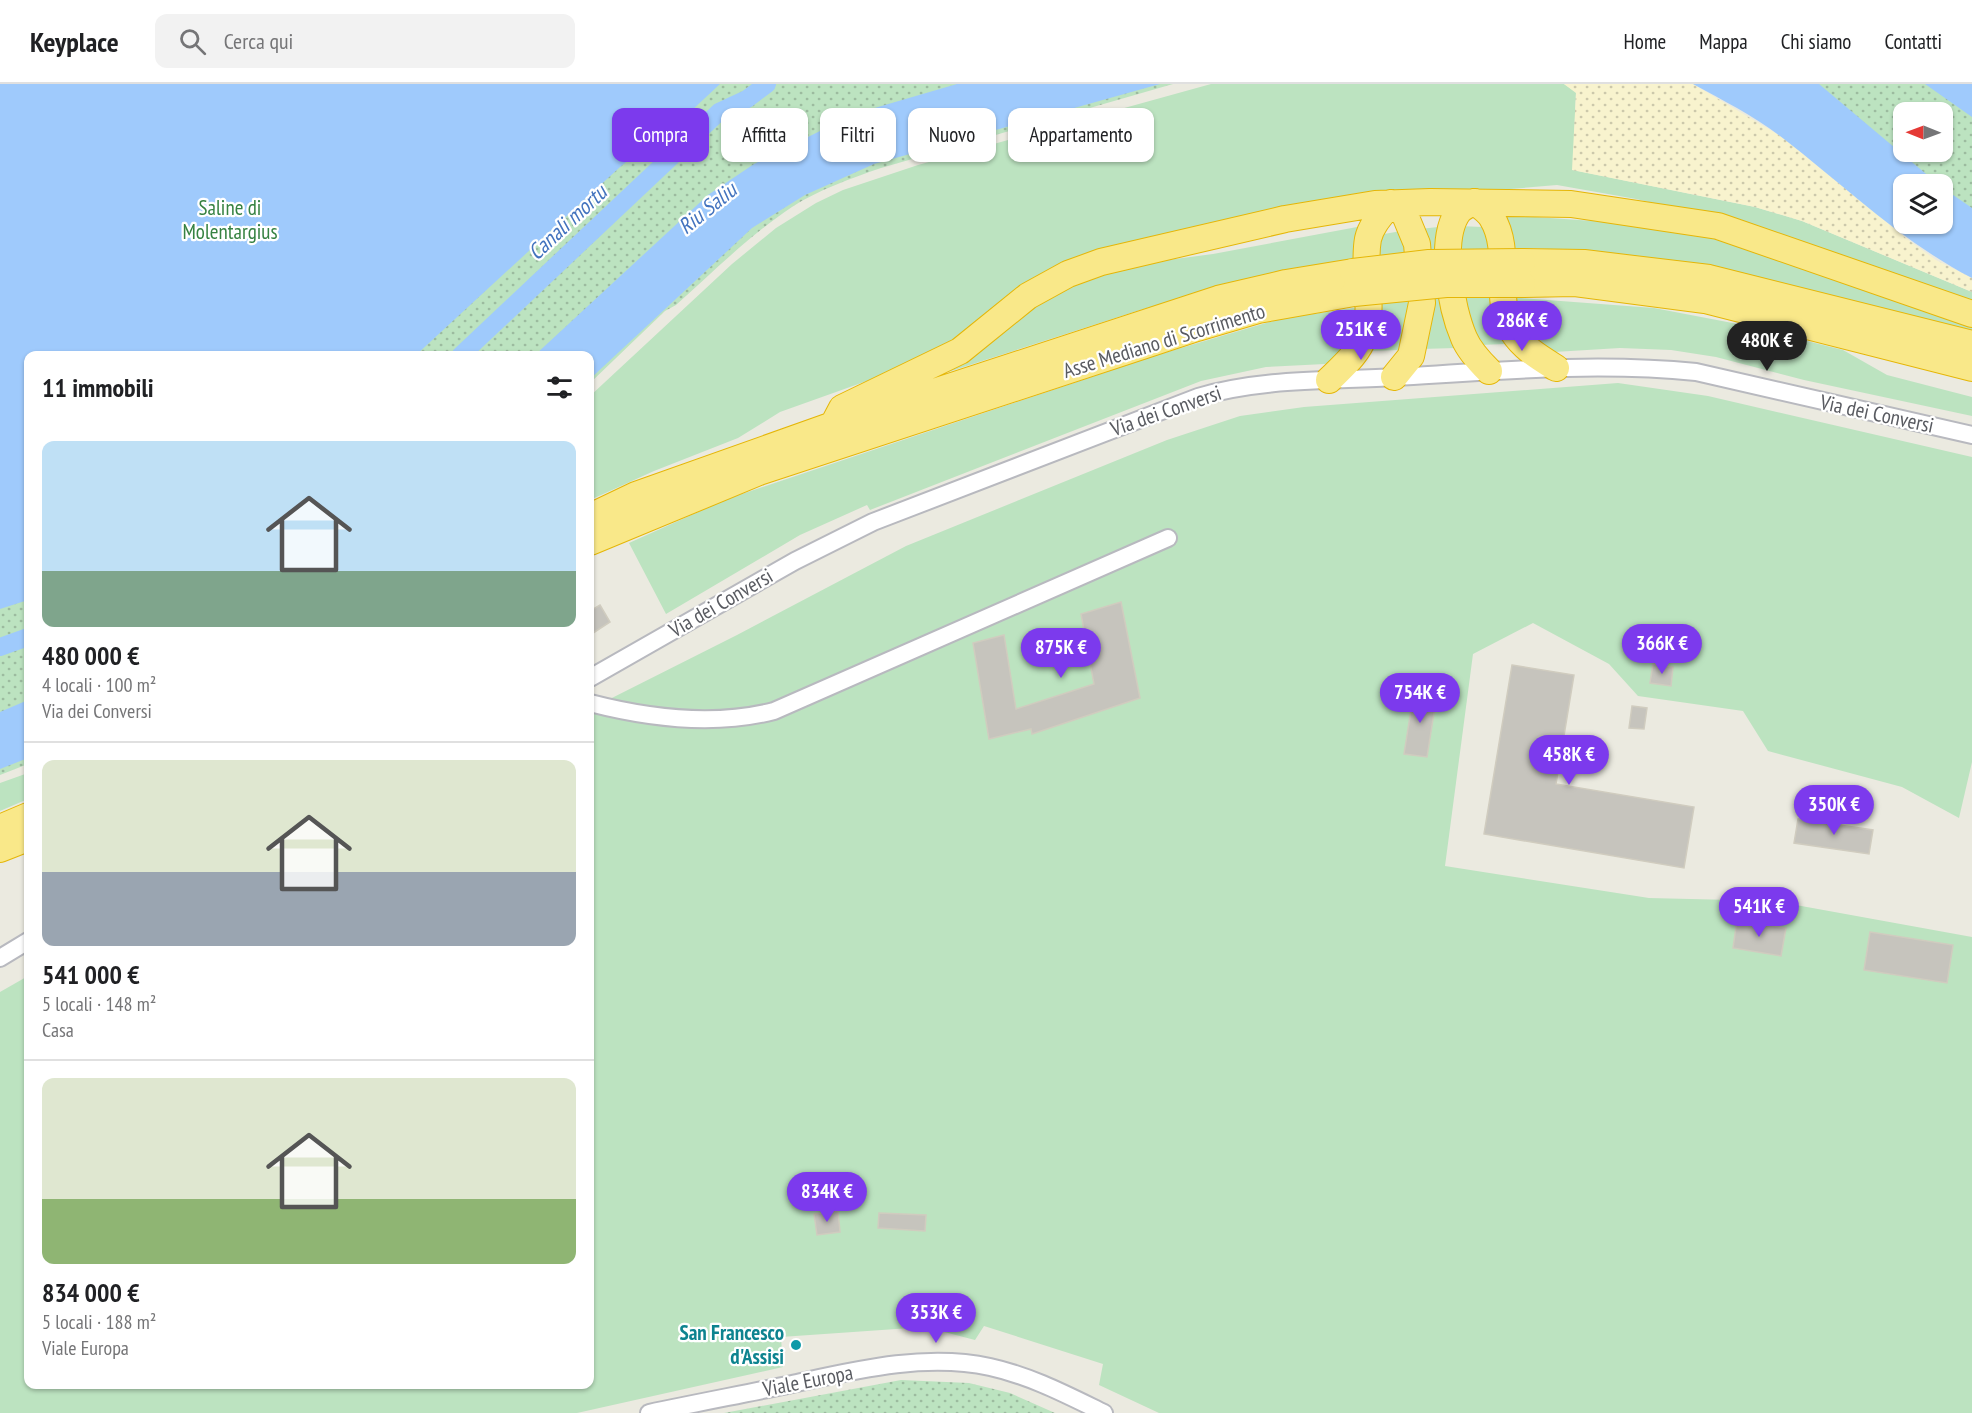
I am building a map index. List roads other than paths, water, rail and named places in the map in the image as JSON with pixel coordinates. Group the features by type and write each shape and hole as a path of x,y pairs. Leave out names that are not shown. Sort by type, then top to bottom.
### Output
{"highway":[{"path":"1475,201 1492,218 1500,244 1504,314 1513,333 1532,353 1556,368"},
{"path":"1475,201 1460,211 1450,234 1448,258 1454,308 1464,338 1475,356 1489,370"},
{"path":"833,425 842,408 960,351 1028,296 1068,274 1101,262 1285,219 1391,203 1475,201 1571,204 1718,226 1972,314"},
{"path":"1391,203 1405,215 1417,244 1422,303 1411,356 1394,377"},
{"path":"1329,380 1350,360 1364,338 1369,312 1368,237 1376,221 1391,203"},
{"name":"Asse Mediano di Scorrimento","path":"594,540 759,472 1186,331 1429,264 1522,273 1584,263 1709,278 1970,363"},
{"name":"Asse Mediano di Scorrimento","path":"594,515 636,495 833,425 1218,299 1286,283 1354,283"},
{"path":"0,828 24,818"},
{"path":"0,849 24,840"}],"street":[{"name":"Via dei Conversi","path":"594,676 795,561 873,522 1198,397 1245,385 1489,370 1654,368 1696,372 1972,435"},
{"path":"594,704 609,708 719,720 744,718 774,711 1168,538"},
{"path":"0,958 24,943"},
{"name":"Viale Europa","path":"649,1413 917,1362 950,1361 990,1367 1030,1378 1104,1413"}],"water":[{"name":"Saline di Molentargius","path":"0,84 720,84 694,108 612,108 612,162 626,162 420,351 24,351 24,601 0,609"},
{"path":"957,84 1160,84 1074,108 1008,108 1008,127 996,130 996,108 908,108 908,154 896,158 896,108 875,108"},
{"path":"1693,84 1819,84 1893,146 1893,162 1912,162 1926,174 1893,174 1893,227 1807,157 1740,110"},
{"path":"1925,84 1972,84 1972,117"},
{"name":"Riu Saliu","path":"820,131 820,162 881,162 805,195 752,228 594,375 594,351 539,351 708,195 758,162 808,162 808,137"},
{"path":"1953,195 1972,208 1972,278 1902,234 1953,234"},
{"path":"24,702 24,760 0,769 0,712"}],"waterway":[{"name":"Canali mortu","path":"465,351 719,112 747,99 767,84"},
{"name":"Canali mortu","path":"0,647 24,638"}],"place":[{"name":"San Francesco d'Assisi","path":"796,1345"}]}
